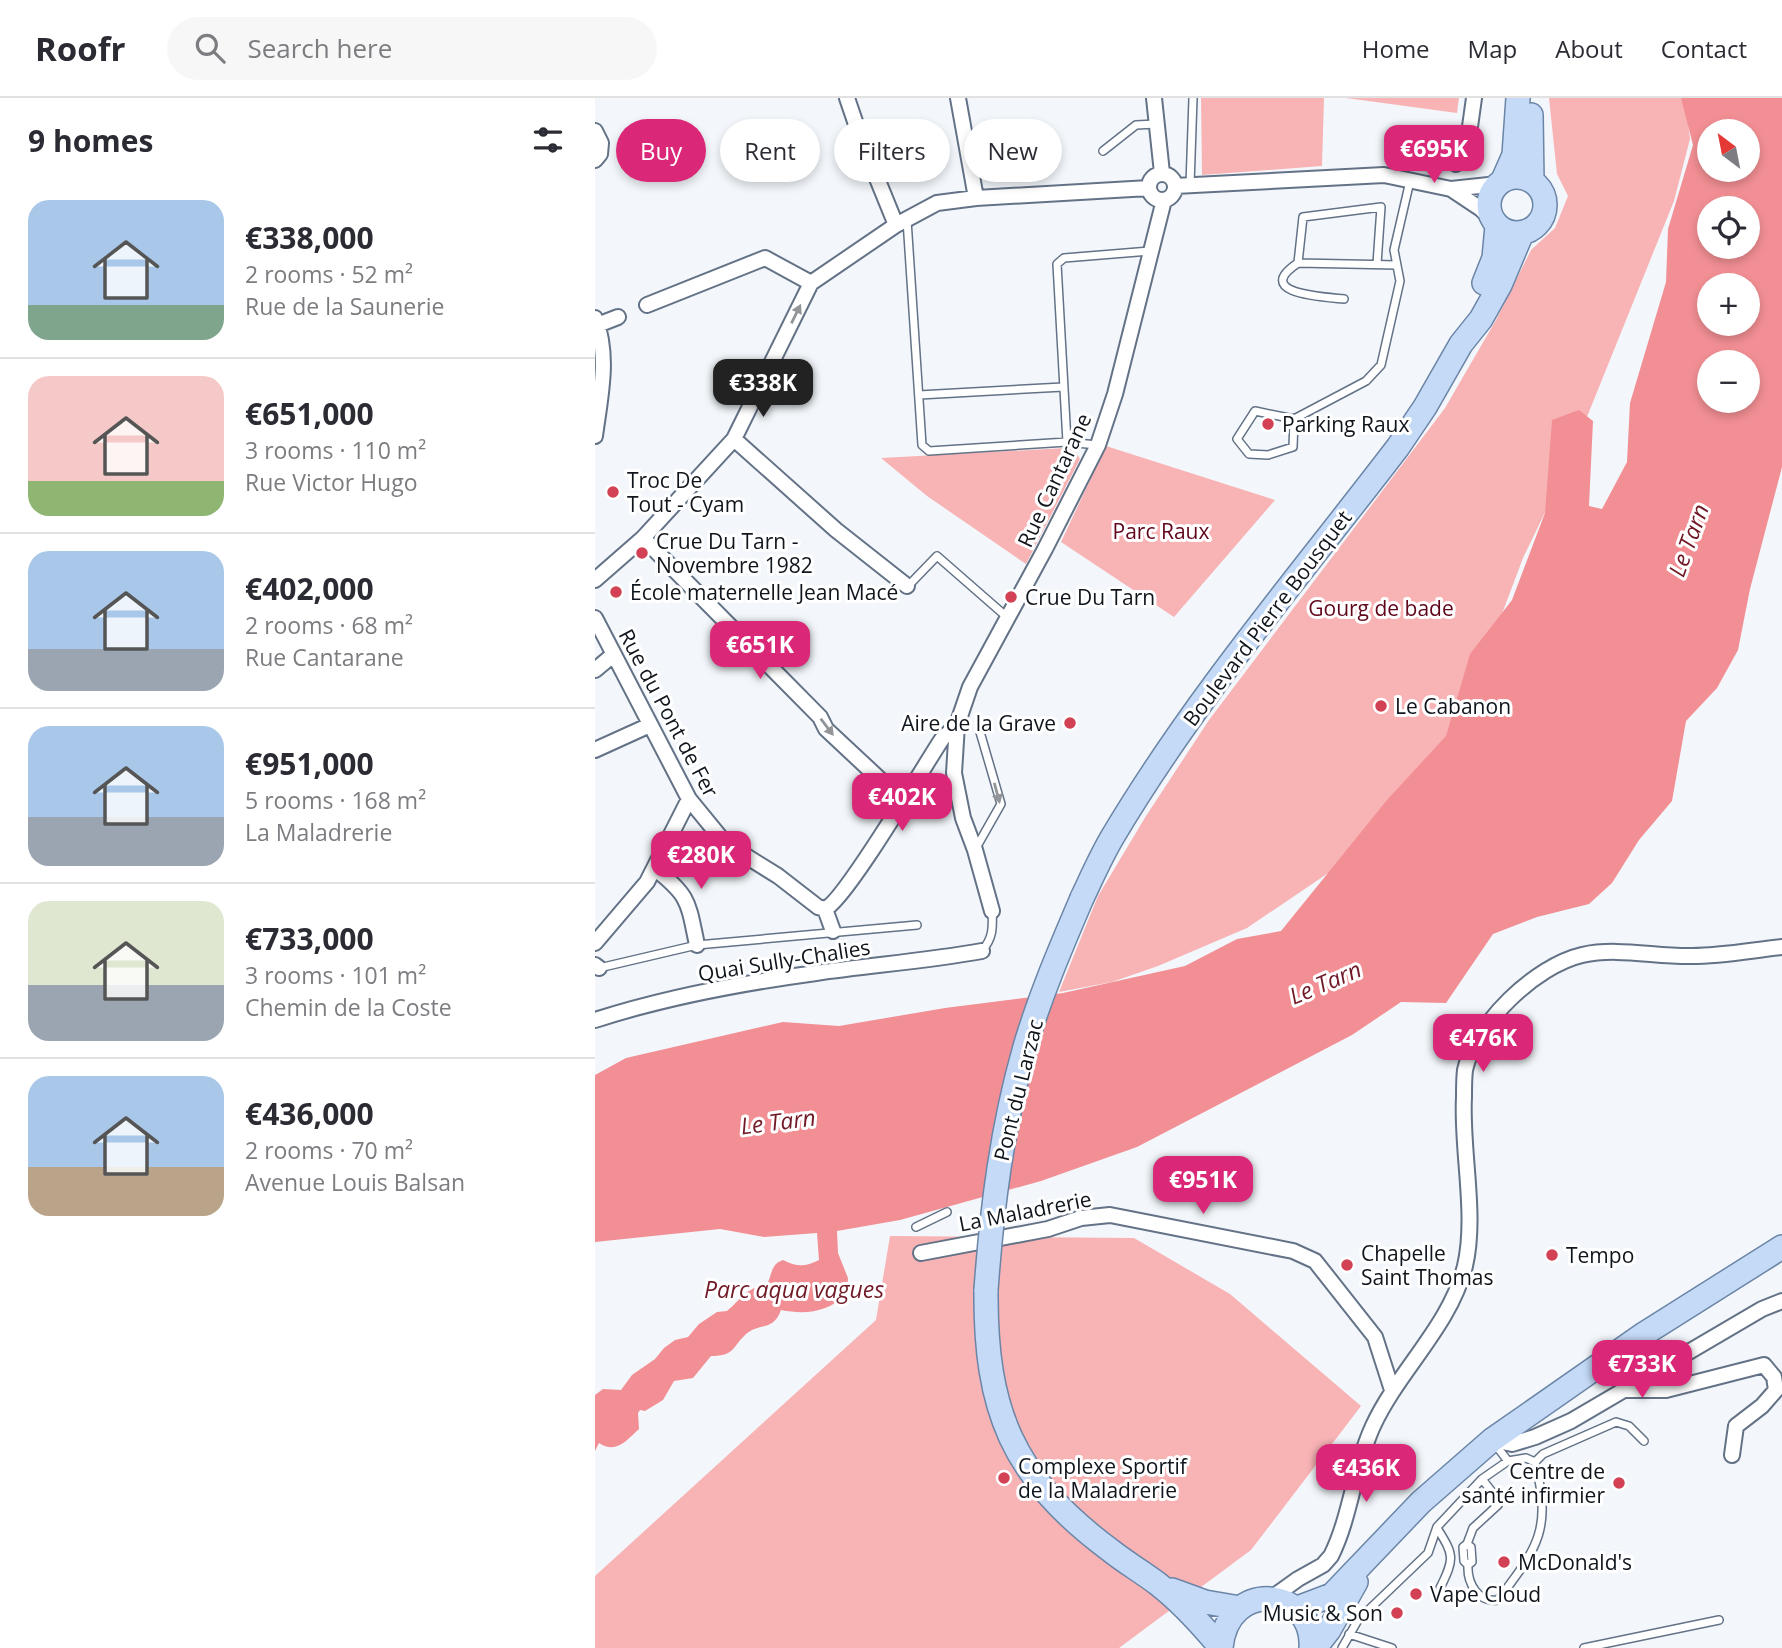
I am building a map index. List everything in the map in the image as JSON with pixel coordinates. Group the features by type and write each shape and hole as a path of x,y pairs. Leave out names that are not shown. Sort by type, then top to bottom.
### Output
{"main road":[{"path":"1518,98 1514,156 1489,200 1494,222 1513,234 1522,233 1538,224 1545,206 1544,197 1532,181 1529,98"},
{"path":"1500,182 1518,177 1532,181"},
{"name":"Boulevard Pierre Bousquet","path":"1082,898 1111,838 1210,691 1398,447 1425,407 1461,344 1494,258 1494,222"},
{"name":"Boulevard Pierre Bousquet","path":"1461,344 1481,319 1494,296 1522,233"},
{"name":"Pont du Larzac","path":"1082,898 1029,1034 1011,1102 997,1172 986,1290 988,1360 993,1390 1004,1423 1016,1451 1033,1478 1054,1503 1089,1534 1159,1585"},
{"path":"1221,1648 1229,1619 1240,1608 1249,1602 1285,1604 1332,1595 1421,1502 1492,1440 1689,1304 1782,1247"},
{"path":"1313,1648 1329,1630 1372,1555"},
{"path":"1159,1585 1205,1602 1240,1608"},
{"path":"1159,1585 1203,1626 1221,1648"},
{"path":"1285,1604 1309,1628 1313,1648"}],"street":[{"path":"847,98 861,139 901,222"},
{"path":"958,98 976,198"},
{"path":"1154,98 1162,173"},
{"path":"1455,164 1468,141 1474,98"},
{"path":"595,131 601,143 600,154 595,160"},
{"path":"1162,173 1170,176 1175,186 1173,194 1164,200 1152,196 1149,188 1151,180 1162,173"},
{"path":"1175,186 1384,175 1451,189 1500,182"},
{"path":"595,580 643,538 734,439 811,283 901,222 937,203 976,198 1149,188"},
{"path":"1451,189 1481,209 1494,222"},
{"name":"Rue Cantarane","path":"992,911 963,818 954,774 957,725 970,687 1098,445 1115,394 1164,200"},
{"path":"647,305 765,258 811,283"},
{"path":"595,436 603,368 596,323 618,317"},
{"path":"734,439 836,530 907,586"},
{"path":"643,538 820,717 826,729 902,800"},
{"name":"Rue du Pont de Fer","path":"595,618 689,799 725,843 778,876 818,907 825,909"},
{"path":"595,670 613,656"},
{"path":"595,750 650,725"},
{"name":"Rue Cantarane","path":"825,909 834,903 852,879 942,739 957,725"},
{"path":"595,943 647,882 689,799"},
{"path":"654,868 677,886 688,902 697,945"},
{"path":"825,909 833,931"},
{"path":"1285,1604 1298,1579 1323,1565 1331,1556 1372,1428 1392,1390 1456,1295 1465,1263 1468,1221 1465,1071 1485,1027 1518,992 1552,968 1581,956 1623,952 1693,956 1782,947"},
{"name":"Quai Sully-Chalies","path":"595,1020 659,1001 711,991 814,973 931,960 982,951"},
{"name":"La Maladrerie","path":"921,1253 1048,1229 1081,1218 1110,1215 1293,1251 1315,1261 1375,1337 1392,1390"},
{"path":"1492,1440 1512,1444 1565,1424 1762,1309 1782,1301"},
{"path":"1624,1390 1666,1390 1765,1366 1774,1377 1776,1390 1762,1406 1736,1426 1732,1455"},
{"path":"1285,1604 1298,1579"}],"lane":[{"path":"1190,185 1193,98"},
{"path":"1103,151 1136,125 1156,124"},
{"path":"1294,419 1293,447 1268,456 1249,454 1237,439 1255,411 1294,419 1366,381 1381,365 1400,281 1394,250 1410,181"},
{"path":"1299,263 1303,217 1381,206 1377,264"},
{"path":"901,222 922,445 929,451 1067,442 1098,445"},
{"path":"1067,442 1056,264 1064,258 1150,251"},
{"path":"1344,299 1298,294 1288,290 1283,283 1284,276 1288,269 1299,263 1397,265"},
{"path":"919,395 1063,387"},
{"path":"907,586 937,556 1008,618"},
{"path":"975,850 1001,804 980,732"},
{"path":"982,951 990,941 992,911"},
{"path":"597,967 697,945 918,925"},
{"path":"916,1227 947,1212"},
{"path":"1535,1462 1543,1454 1616,1422 1629,1426 1644,1441"},
{"path":"1565,1424 1573,1441"},
{"path":"1492,1440 1509,1461"},
{"path":"1342,1648 1359,1620 1428,1553 1437,1527 1482,1479 1509,1461 1526,1458 1535,1462"},
{"path":"1482,1479 1498,1504 1473,1528 1467,1544 1471,1547 1473,1556 1468,1565 1469,1582 1472,1588 1488,1600 1498,1600 1539,1539 1544,1520 1535,1462"},
{"path":"1437,1527 1452,1551 1451,1566 1440,1588"},
{"path":"1584,1648 1719,1620"},
{"path":"1349,1633 1374,1645 1392,1648"}],"green space":[{"path":"1201,98 1324,98 1322,166 1202,175"},
{"path":"1346,98 1459,98 1457,113"},
{"name":"Gourg de bade","path":"1549,98 1685,98 1690,139 1674,201 1566,469 1523,558 1494,635 1442,754 1349,859 1247,928 1158,966 1112,982 1059,992 1098,896 1146,816 1209,720 1445,408 1496,320 1531,250 1555,228 1568,196 1557,174"},
{"name":"Parc Raux","path":"1106,446 1275,500 1174,617 1061,542"},
{"path":"1066,448 1075,450 1080,459 1026,564 927,496 881,458"},
{"name":"Complexe Sportif de la Maladrerie","path":"890,1236 1134,1238 1230,1294 1361,1406 1251,1550 1119,1648 595,1648 595,1576 876,1320"}],"water":[{"path":"1681,98 1782,98 1782,467 1750,589 1738,650 1717,688 1686,721 1672,801 1639,840 1612,883 1589,904 1537,917 1493,934 1446,1003 1401,1002 1352,1035 1137,1147 1041,1181 900,1220 837,1231 838,1253 848,1278 847,1294 832,1305 816,1311 781,1310 774,1321 751,1330 729,1352 711,1356 693,1378 674,1381 663,1400 645,1411 640,1410 639,1429 625,1442 616,1447 599,1443 595,1451 595,1395 603,1389 621,1390 632,1375 655,1359 675,1340 688,1337 699,1324 717,1312 727,1311 754,1288 766,1286 773,1268 779,1262 783,1260 801,1265 819,1260 817,1233 764,1237 720,1229 595,1242 595,1075 626,1058 783,1022 839,1026 945,1008 1063,993 1185,966 1237,939 1281,931 1387,800 1446,736 1470,654 1512,600 1545,513 1552,420 1579,410 1593,421 1589,506 1602,509 1627,462 1630,403 1666,282 1668,229 1693,145"}],"place":[{"name":"Parking Raux","path":"1268,424"},
{"name":"Troc De Tout - Cyam","path":"613,492"},
{"name":"Crue Du Tarn - Novembre 1982","path":"642,553"},
{"name":"École maternelle Jean Macé","path":"616,592"},
{"name":"Crue Du Tarn","path":"1011,597"},
{"name":"Le Cabanon","path":"1381,706"},
{"name":"Aire de la Grave","path":"1070,723"},
{"name":"Tempo","path":"1552,1255"},
{"name":"Chapelle Saint Thomas","path":"1347,1265"},
{"name":"Complexe Sportif de la Maladrerie","path":"1004,1478"},
{"name":"Centre de santé infirmier","path":"1619,1483"},
{"name":"McDonald's","path":"1504,1562"},
{"name":"Vape Cloud","path":"1416,1594"},
{"name":"Music & Son","path":"1397,1613"}],"water label":[{"name":"Le Tarn","path":"1688,540"},
{"name":"Le Tarn","path":"1325,982"},
{"name":"Le Tarn","path":"778,1121"},
{"name":"Parc aqua vagues","path":"794,1289"}]}
